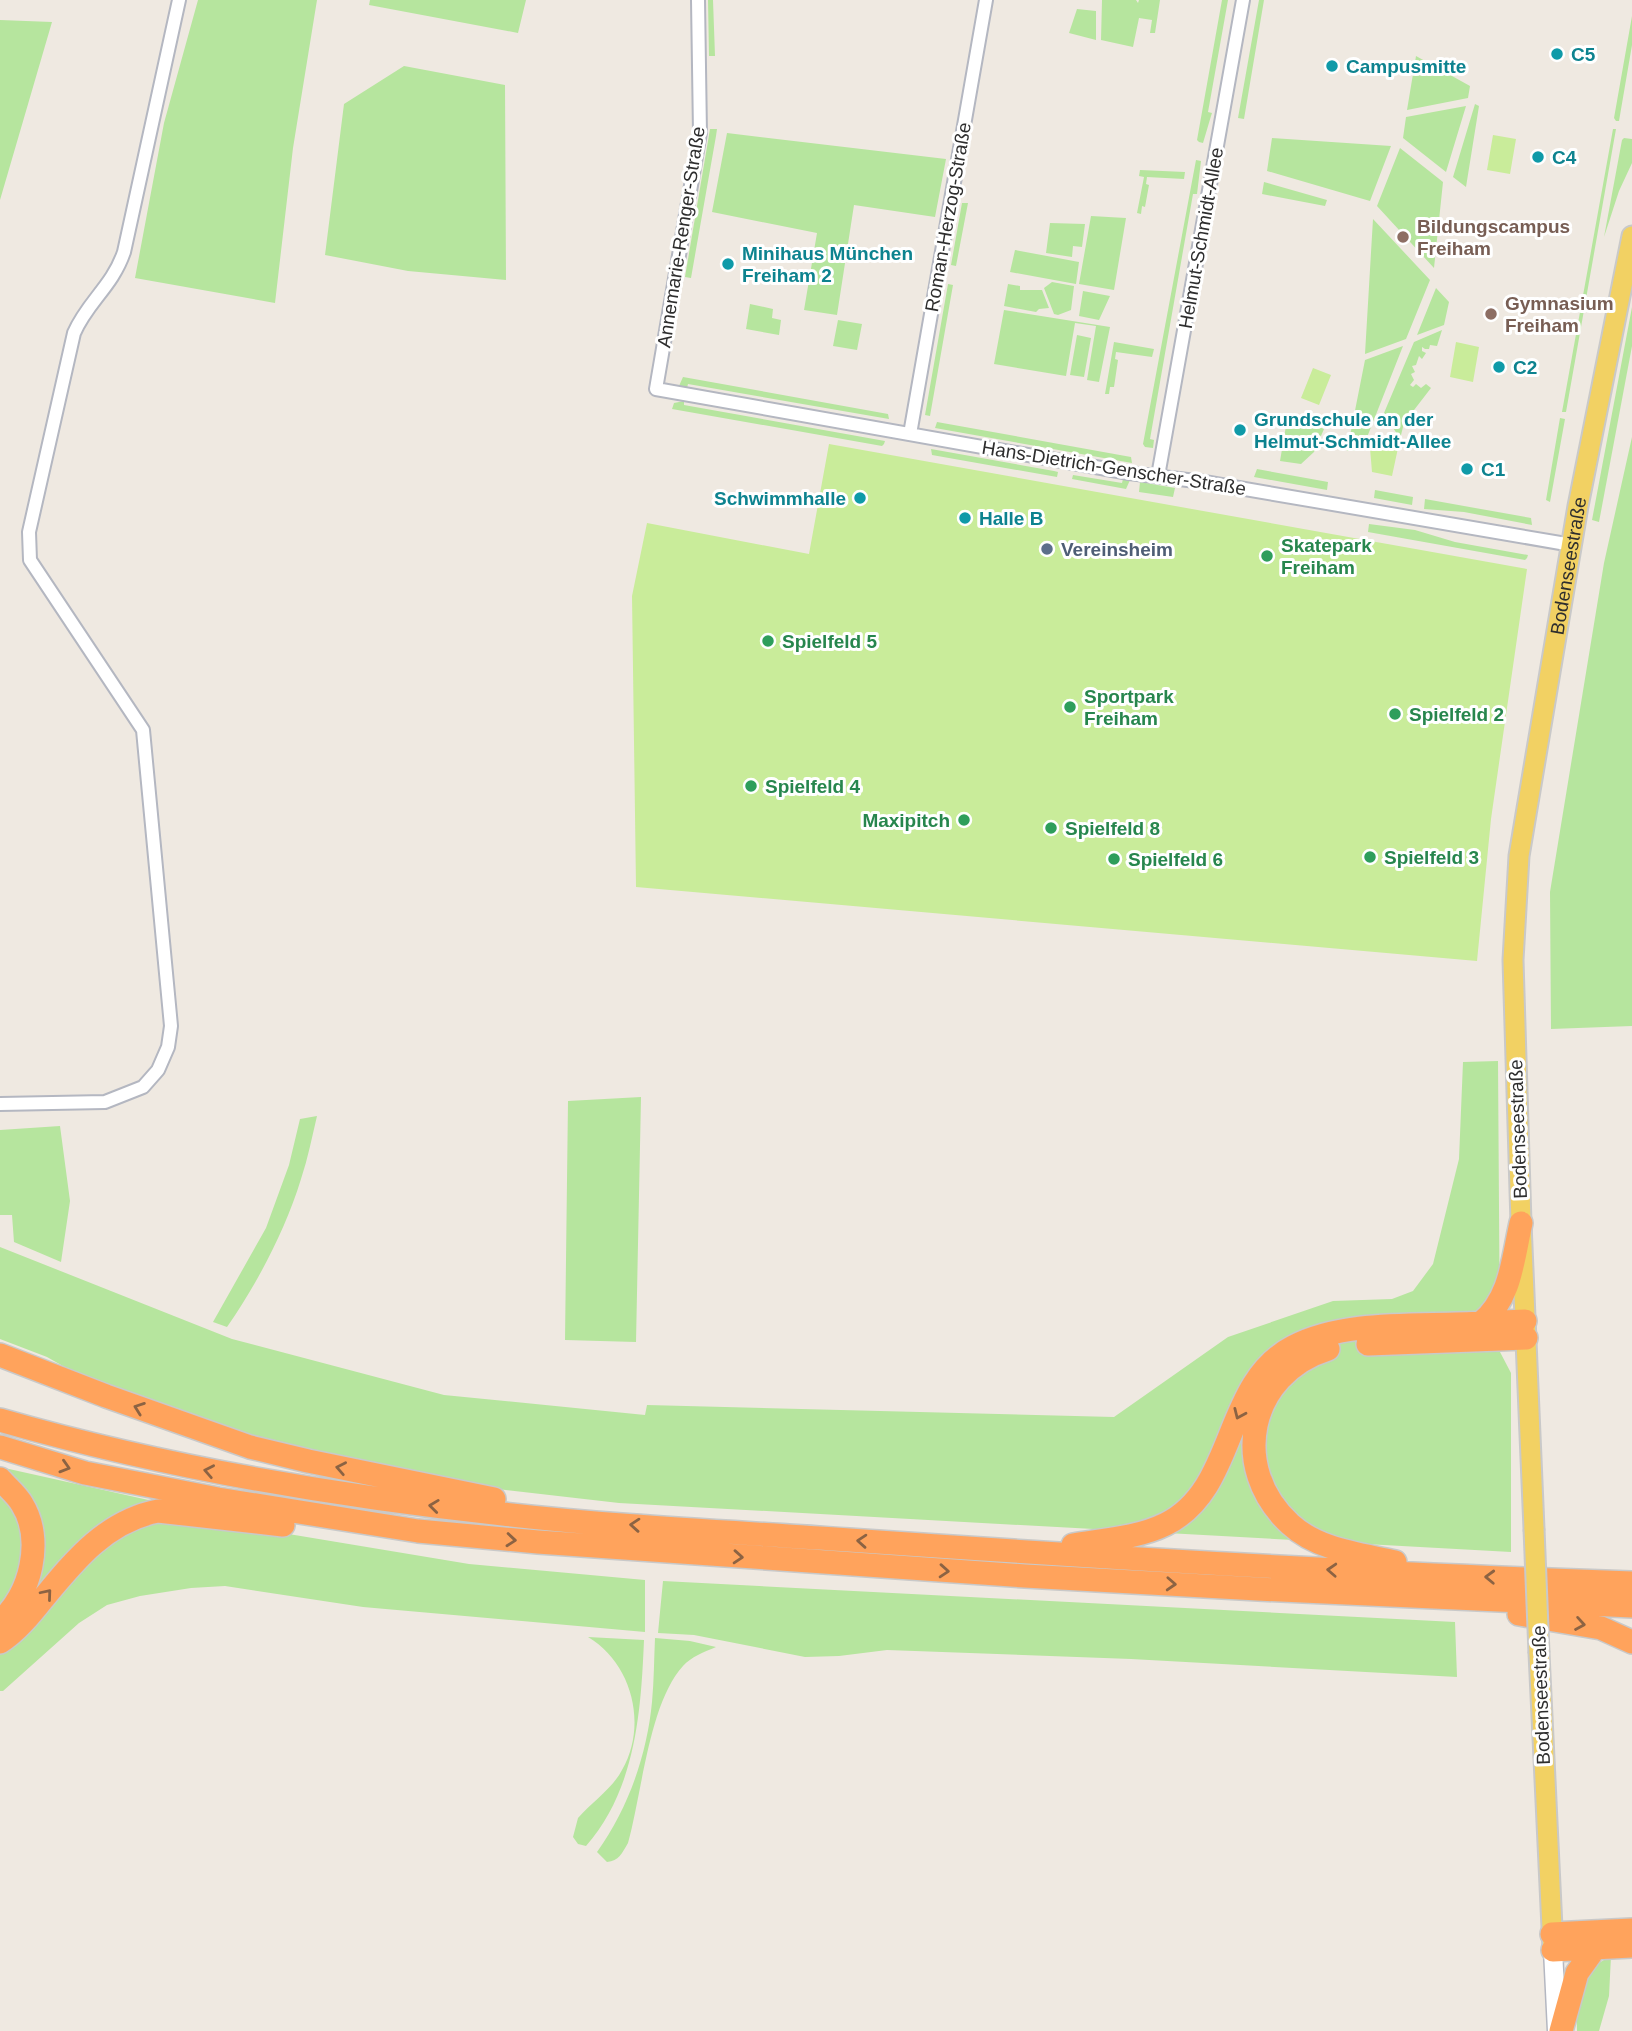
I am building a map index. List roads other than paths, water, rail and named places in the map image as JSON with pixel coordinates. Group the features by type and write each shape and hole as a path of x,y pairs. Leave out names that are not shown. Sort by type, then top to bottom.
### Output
{"highway":[{"path":"1479,1329 1490,1316 1507,1286 1521,1223"},
{"path":"1028,1552 1135,1534 1166,1524 1192,1506 1214,1475 1247,1396 1264,1371 1290,1348 1324,1334 1351,1329 1442,1333"},
{"path":"1449,1576 1325,1545 1303,1534 1274,1507 1259,1481 1254,1449 1255,1428 1263,1404 1274,1384 1291,1367 1313,1354 1331,1348 1442,1333 1479,1329 1526,1330"},
{"path":"0,1355 250,1447 505,1501 575,1521"},
{"path":"0,1420 101,1447 259,1480 424,1505 575,1521 1028,1552 1449,1576 1632,1583"},
{"path":"0,1447 85,1473 231,1502 418,1531 875,1567 1258,1589 1632,1605"},
{"path":"0,1479 23,1504 33,1549 30,1574 21,1595 0,1621"},
{"path":"0,1642 33,1611 68,1568 97,1539 141,1515 158,1511 201,1514 339,1532 418,1531"},
{"path":"1416,1595 1601,1628 1632,1642"},
{"path":"1559,2031 1577,1973 1595,1940 1632,1930"},
{"path":"1552,1942 1595,1940 1632,1946"}],"main road":[{"name":"Bodenseestraße","path":"1559,2031 1552,1942 1539,1653 1513,960 1519,856 1572,545 1632,236"}],"street":[{"path":"0,1104 105,1102 143,1087 158,1070 168,1047 171,1026 142,730 30,560 29,532 74,333 83,314 111,281 124,252 179,0"},
{"name":"Annemarie-Renger-Straße","path":"656,389 701,133 698,0"},
{"name":"Roman-Herzog-Straße","path":"910,434 986,0"},
{"name":"Helmut-Schmidt-Allee","path":"1158,476 1243,0"},
{"name":"Hans-Dietrich-Genscher-Straße","path":"656,389 1129,473 1572,545"}],"place":[{"name":"C5","path":"1557,54"},
{"name":"Campusmitte","path":"1332,66"},
{"name":"C4","path":"1538,157"},
{"name":"Bildungscampus Freiham","path":"1403,237"},
{"name":"Minihaus München Freiham 2","path":"728,264"},
{"name":"Gymnasium Freiham","path":"1491,314"},
{"name":"C2","path":"1499,367"},
{"name":"Grundschule an der Helmut-Schmidt-Allee","path":"1240,430"},
{"name":"C1","path":"1467,469"},
{"name":"Schwimmhalle","path":"860,498"},
{"name":"Halle B","path":"965,518"},
{"name":"Vereinsheim","path":"1047,549"},
{"name":"Skatepark Freiham","path":"1267,556"},
{"name":"Spielfeld 5","path":"768,641"},
{"name":"Sportpark Freiham","path":"1070,707"},
{"name":"Spielfeld 2","path":"1395,714"},
{"name":"Spielfeld 4","path":"751,786"},
{"name":"Maxipitch","path":"964,820"},
{"name":"Spielfeld 8","path":"1051,828"},
{"name":"Spielfeld 3","path":"1370,857"},
{"name":"Spielfeld 6","path":"1114,859"}]}
